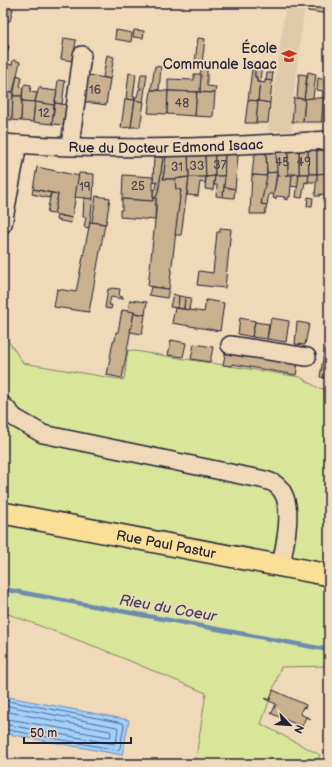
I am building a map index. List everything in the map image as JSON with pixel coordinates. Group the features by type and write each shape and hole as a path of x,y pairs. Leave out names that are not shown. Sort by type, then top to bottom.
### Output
{"main road":[{"name":"Rue Paul Pastur","path":"3,513 329,575"}],"street":[{"path":"70,146 82,55"},
{"name":"Rue du Docteur Edmond Isaac","path":"10,143 119,148 264,144 329,140"},
{"path":"3,224 10,143"},
{"path":"230,345 307,357"},
{"path":"3,405 14,418 43,434 252,478 274,484 282,490 286,500 288,526 281,565"}],"shaded area":[{"name":"École Communale Isaac","path":"286,3 329,3 329,15 304,11 293,98 292,131 268,131"}],"green space":[{"path":"3,333 23,363 124,380 128,350 300,377 318,388 329,390 329,666 281,667 261,724 320,755 316,764 195,764 206,693 99,648 3,612"}],"water":[{"path":"3,696 129,720 122,755 3,733"}],"building":[{"path":"309,3 329,3 329,14 308,11"},
{"path":"4,8 13,9 10,21 3,21"},
{"path":"116,30 132,33 131,42 115,39"},
{"path":"134,30 144,31 143,38 133,37"},
{"path":"64,38 76,40 73,61 61,59"},
{"path":"198,38 205,39 202,63 195,62"},
{"path":"3,44 9,46 3,66"},
{"path":"107,55 114,57 110,79 103,77"},
{"path":"13,60 20,62 13,92 3,91 4,78 8,64 12,65"},
{"path":"253,62 256,63 255,77 257,77 257,82 260,82 258,101 248,100"},
{"path":"262,62 260,82 257,82 257,77 255,77 255,68"},
{"path":"155,66 161,67 159,90 151,90"},
{"path":"202,67 207,68 207,86 216,87 215,93 200,92 200,74"},
{"path":"308,72 316,74 313,98 304,99"},
{"path":"129,73 136,74 133,97 135,97 135,100 126,99"},
{"path":"267,73 273,73 272,81 266,80"},
{"path":"84,74 110,79 106,105 79,101"},
{"path":"141,74 147,74 143,102 135,100 139,89 141,89 139,87"},
{"path":"194,74 201,74 200,92 168,91 168,79 194,80"},
{"path":"299,74 307,75 304,99 297,98"},
{"path":"17,75 22,77 20,86 23,88 22,96 13,96"},
{"path":"318,78 329,81 329,98 322,98 323,91 317,90"},
{"path":"58,80 65,81 62,104 55,103"},
{"path":"265,80 272,81 270,103 258,101 260,82 265,83"},
{"path":"25,84 31,85 30,92 37,93 35,102 22,101 23,87"},
{"path":"39,87 41,87 41,89 57,91 54,105 35,102"},
{"path":"151,90 168,91 167,114 148,113"},
{"path":"3,91 13,92 12,120 3,119"},
{"path":"168,91 197,92 195,116 167,114"},
{"path":"197,92 215,93 213,117 195,116"},
{"path":"13,96 22,96 21,121 12,120"},
{"path":"294,98 305,99 303,122 292,122"},
{"path":"323,98 322,122 303,122 305,99"},
{"path":"323,98 329,98 329,121 322,122"},
{"path":"125,99 135,100 131,127 121,128"},
{"path":"135,100 144,102 140,127 131,127"},
{"path":"248,100 258,101 256,123 245,123"},
{"path":"22,101 35,102 33,122 21,121"},
{"path":"258,101 270,103 268,123 256,123"},
{"path":"35,102 54,105 52,124 33,122"},
{"path":"55,103 67,105 64,125 52,124"},
{"path":"308,150 309,174 299,174 299,151"},
{"path":"308,150 317,150 317,174 309,174"},
{"path":"317,150 329,150 329,173 317,174"},
{"path":"288,151 288,175 277,176 276,152"},
{"path":"288,151 299,151 299,174 288,174"},
{"path":"276,152 277,172 267,173 266,153"},
{"path":"257,153 266,153 267,176 252,175 254,156"},
{"path":"205,154 206,177 189,178 188,155"},
{"path":"205,154 215,154 215,176 206,177"},
{"path":"215,154 225,154 225,176 215,176"},
{"path":"225,154 234,154 238,156 235,189 224,187"},
{"path":"188,155 189,177 179,179 163,179 166,156"},
{"path":"163,156 166,156 163,179 175,179 176,189 181,190 169,289 148,286 156,212 156,198"},
{"path":"154,157 163,157 156,198 153,198 153,190 156,189 157,181 153,182"},
{"path":"37,167 79,176 72,218 54,214 58,194 33,189"},
{"path":"277,172 274,194 269,194 267,205 261,204 267,173"},
{"path":"79,173 94,174 93,199 75,197"},
{"path":"329,173 326,203 323,202 325,195 320,194 320,196 315,196 317,174"},
{"path":"299,174 298,187 290,186 292,175"},
{"path":"299,174 309,174 308,183 305,182 302,198 296,197"},
{"path":"309,174 317,174 317,182 308,182"},
{"path":"123,175 153,177 153,201 122,199"},
{"path":"252,175 267,176 261,204 267,205 265,214 250,214"},
{"path":"292,175 290,197 288,197 288,200 284,199 285,197 276,196 276,199 273,198 277,176"},
{"path":"215,176 213,190 205,189 206,177"},
{"path":"215,176 225,176 223,197 216,196 217,185 214,185"},
{"path":"189,177 181,235 175,235 181,190 176,189 175,179"},
{"path":"189,177 206,177 205,183 200,182 198,196 187,195"},
{"path":"224,187 235,189 234,198 223,197"},
{"path":"33,189 51,193 49,198 32,194"},
{"path":"51,193 58,194 54,214 47,213"},
{"path":"96,196 110,198 106,224 92,222"},
{"path":"308,197 313,198 312,206 307,206"},
{"path":"84,198 93,199 89,228 84,227 86,217 83,217"},
{"path":"153,198 156,198 155,220 120,217 120,210 122,210 122,199 153,201"},
{"path":"57,215 72,218 71,223 56,220"},
{"path":"90,222 105,224 89,312 54,307 57,289 76,292"},
{"path":"220,228 231,229 225,288 197,285 199,271 213,273 217,232 220,232"},
{"path":"151,287 169,289 167,298 149,295"},
{"path":"108,289 120,289 119,296 123,297 123,299 111,297 109,305 112,305 111,309 105,308"},
{"path":"173,294 179,296 178,308 170,307"},
{"path":"179,296 185,297 184,309 178,308"},
{"path":"185,297 191,298 189,310 184,309"},
{"path":"130,300 147,302 145,315 128,311"},
{"path":"206,300 224,303 220,331 172,323 175,308 204,312"},
{"path":"122,310 134,312 122,378 107,375 113,341 115,341 116,332 118,332"},
{"path":"134,313 145,315 142,334 130,332"},
{"path":"240,318 255,321 252,337 238,334"},
{"path":"271,318 289,321 286,342 267,339"},
{"path":"255,322 269,324 267,339 252,337"},
{"path":"297,322 309,324 305,345 295,344"},
{"path":"171,340 186,343 183,357 168,355"},
{"path":"194,344 213,347 210,362 191,359"},
{"path":"226,350 298,363 296,375 232,364 232,366 223,365"},
{"path":"324,353 329,354 329,378 320,377"},
{"path":"273,690 306,705 305,708 303,707 300,714 311,719 306,717 302,726 303,727 270,713 272,713 276,704 265,699 270,700"}],"waterway":[{"name":"Rieu du Coeur","path":"3,589 329,650"}],"place":[{"name":"École Communale Isaac","path":"289,56"}]}
